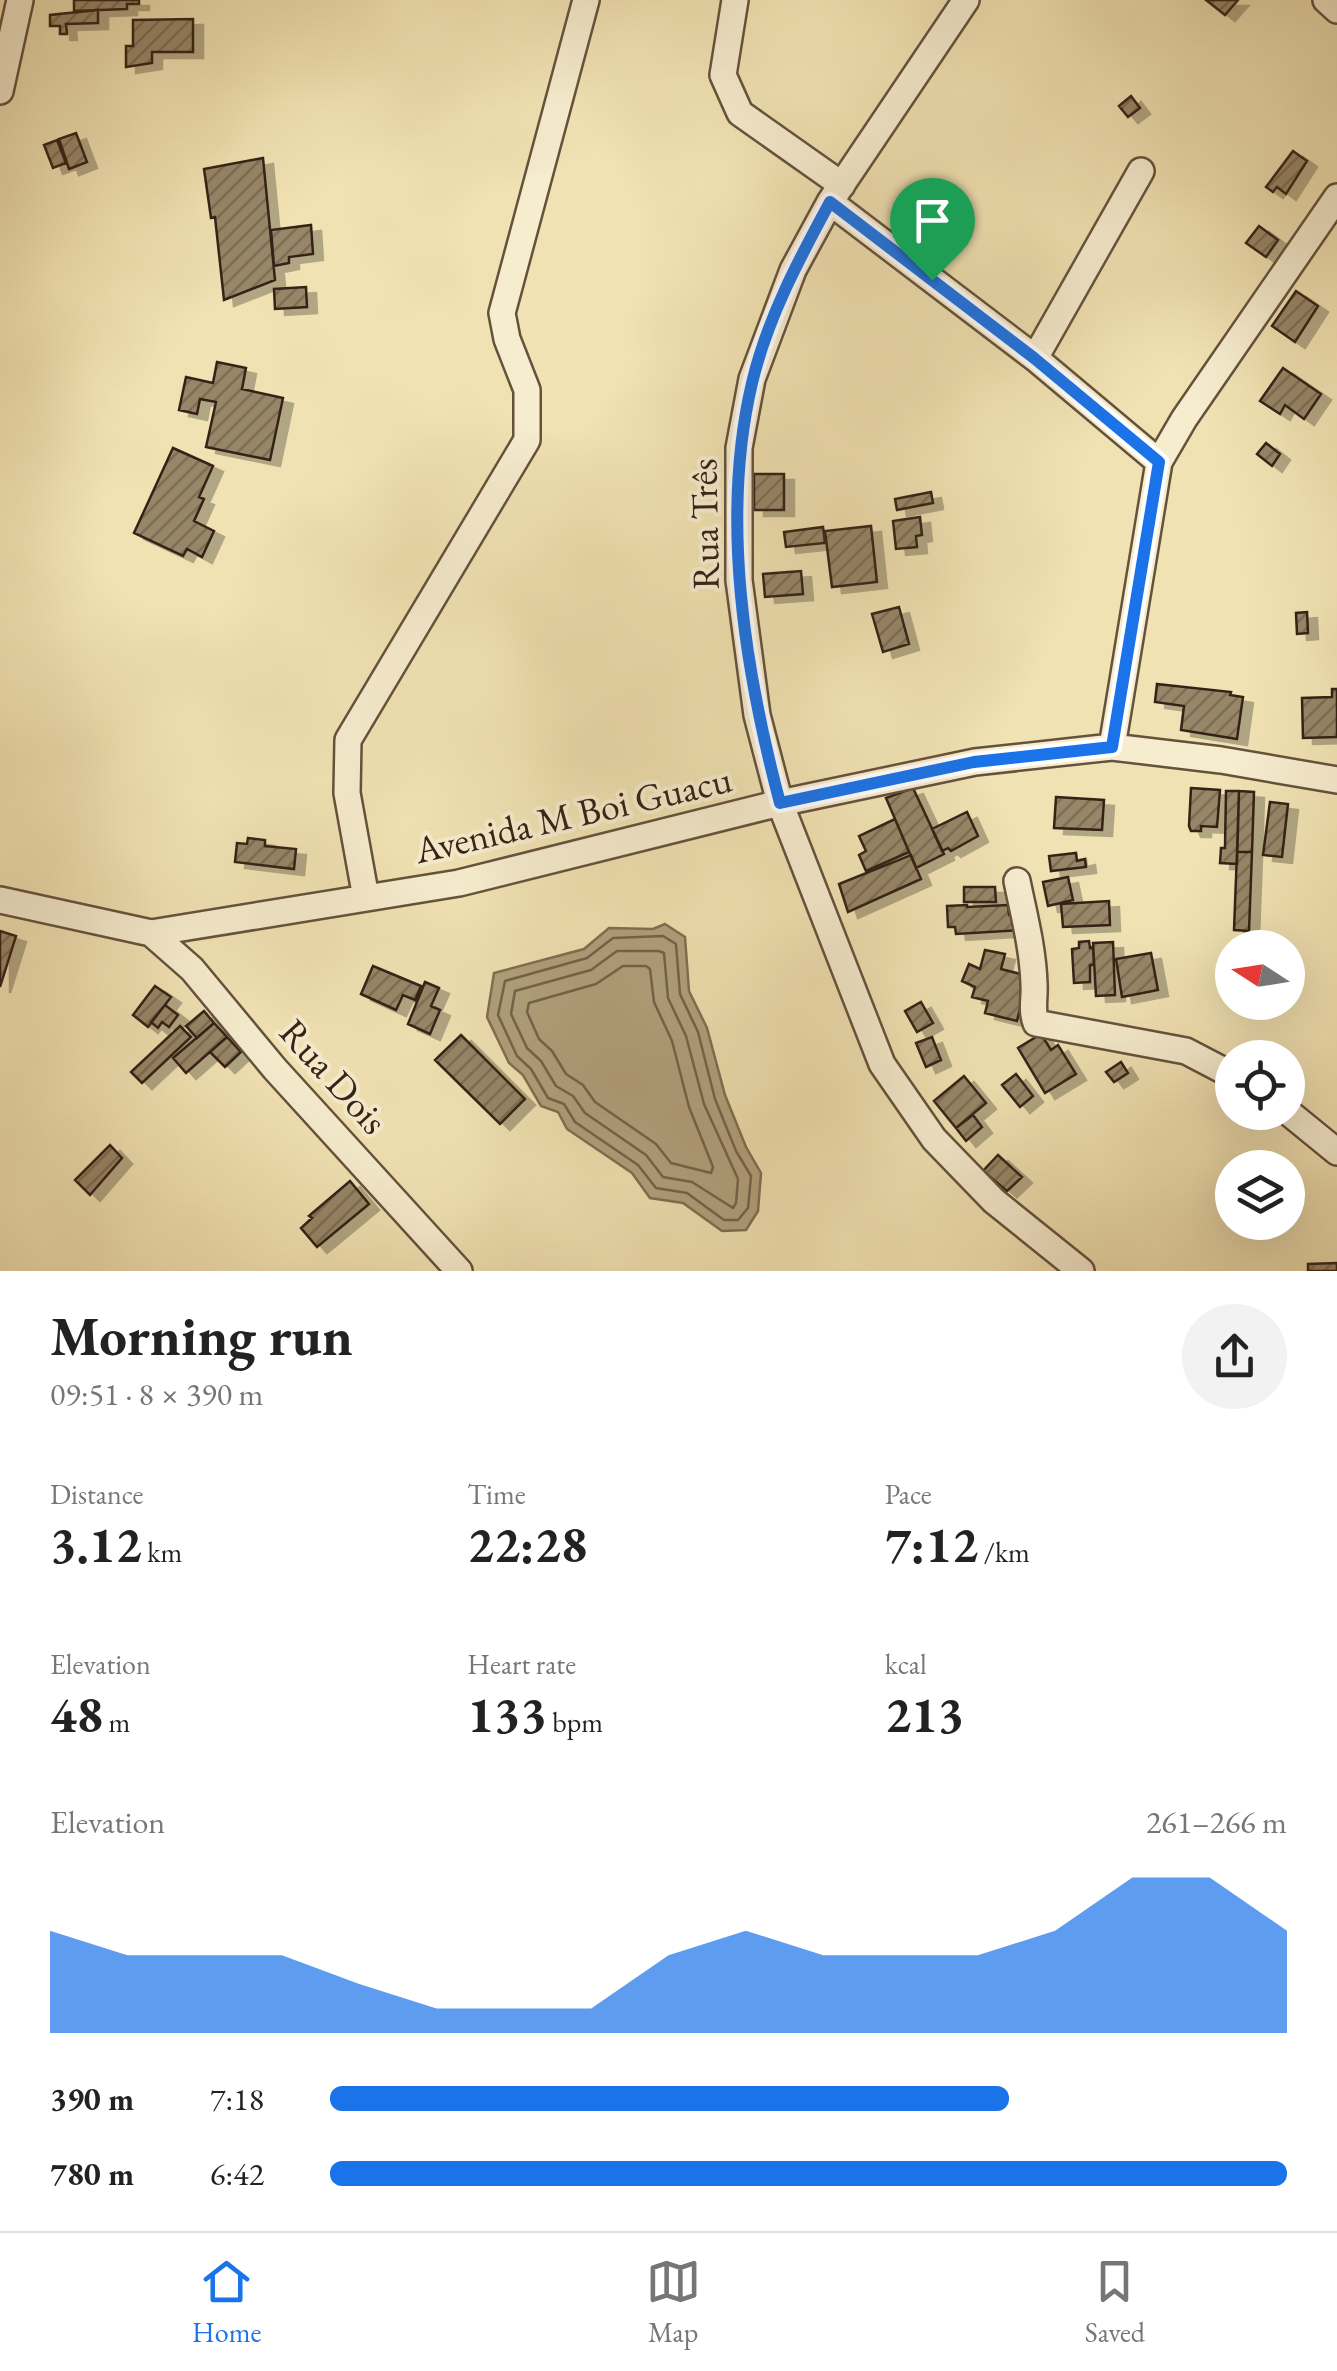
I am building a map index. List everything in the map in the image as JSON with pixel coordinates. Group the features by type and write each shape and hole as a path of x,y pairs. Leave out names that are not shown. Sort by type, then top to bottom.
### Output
{"street":[{"path":"0,90 20,0"},
{"path":"366,898 347,793 348,740 527,440 527,390 507,339 502,313 586,0"},
{"path":"735,0 723,75 740,113 1159,462"},
{"name":"Rua Três","path":"780,803 757,716 739,580 739,448 752,379 793,270 836,194 966,0"},
{"path":"1326,0 1337,10"},
{"path":"1034,358 1141,171"},
{"path":"1112,747 1159,462 1184,419 1337,197"},
{"path":"780,803 974,762 1112,747 1337,780"},
{"name":"Avenida M Boi Guacu","path":"0,900 150,933 459,883 780,803 882,1064 946,1152 994,1201 1080,1271"},
{"path":"1017,881 1030,943 1032,1012 1036,1023 1186,1050 1215,1066"},
{"name":"Rua Dois","path":"150,933 192,969 275,1070 459,1271"},
{"path":"1305,1126 1337,1152"}],"water":[{"path":"665,924 685,937 689,991 707,1028 725,1095 761,1173 758,1211 746,1230 722,1231 683,1203 650,1198 632,1173 567,1129 558,1112 541,1106 523,1075 509,1063 487,1017 494,973 584,949 609,928 653,929"}],"building":[{"path":"74,0 139,0 139,4 127,4 127,9 74,11"},
{"path":"1206,0 1238,0 1225,15"},
{"path":"98,10 98,23 66,24 67,34 60,34 60,26 50,26 50,15"},
{"path":"193,19 193,52 152,52 152,63 126,67 126,46 133,46 133,20"},
{"path":"1131,96 1140,108 1128,117 1119,106"},
{"path":"76,133 87,162 69,169 59,139"},
{"path":"57,140 66,163 53,168 44,145"},
{"path":"1293,151 1307,161 1286,194 1277,187 1273,192 1266,187"},
{"path":"263,158 275,280 224,300 215,217 211,218 204,169"},
{"path":"311,225 313,254 289,257 289,263 274,266 271,230"},
{"path":"1259,226 1278,240 1266,257 1246,243"},
{"path":"306,287 307,307 275,309 274,289"},
{"path":"1296,291 1318,306 1295,342 1272,326"},
{"path":"217,362 246,368 242,389 283,398 270,460 206,447 216,402 200,399 197,414 179,410 186,377 213,383"},
{"path":"1283,368 1321,394 1304,419 1285,405 1280,414 1260,401"},
{"path":"1266,443 1280,454 1272,466 1257,454"},
{"path":"173,448 213,466 199,497 204,499 194,521 214,531 202,557 187,549 183,556 134,533"},
{"path":"754,474 784,474 784,510 754,510"},
{"path":"931,492 933,503 897,510 895,499"},
{"path":"920,517 922,535 916,536 917,547 896,549 893,521"},
{"path":"871,526 877,582 832,587 825,531"},
{"path":"823,527 825,543 786,547 784,532"},
{"path":"801,571 803,594 765,597 763,574"},
{"path":"899,607 909,644 883,652 872,614"},
{"path":"1307,612 1308,633 1297,634 1296,613"},
{"path":"1157,684 1231,692 1230,695 1243,697 1237,739 1181,730 1184,706 1155,702"},
{"path":"1332,689 1337,689 1337,737 1303,738 1302,698 1332,697"},
{"path":"913,788 944,854 916,868 886,798"},
{"path":"1191,788 1220,790 1217,827 1201,826 1201,831 1191,831"},
{"path":"1226,791 1239,791 1237,864 1220,863 1221,848 1225,848"},
{"path":"1239,791 1254,792 1252,852 1237,852"},
{"path":"1056,797 1104,800 1102,830 1054,828"},
{"path":"1270,802 1288,804 1282,857 1263,855"},
{"path":"967,812 978,836 951,851 942,851 932,829"},
{"path":"895,819 909,852 866,871 859,855 866,851 859,836"},
{"path":"248,838 265,840 265,846 296,849 294,869 235,862 237,843 247,844"},
{"path":"1237,852 1252,852 1249,930 1234,930"},
{"path":"1076,853 1077,861 1085,859 1086,867 1051,871 1049,856"},
{"path":"911,855 921,879 848,912 839,884"},
{"path":"1068,877 1073,900 1048,906 1043,882"},
{"path":"964,887 995,887 996,902 964,902"},
{"path":"1109,901 1110,925 1063,927 1061,904"},
{"path":"1008,905 1009,915 1020,914 1021,930 956,934 955,927 948,927 947,906"},
{"path":"0,931 16,936 0,987"},
{"path":"1089,941 1094,965 1090,965 1090,982 1074,983 1072,949 1079,948 1079,942"},
{"path":"1113,942 1115,995 1096,996 1093,943"},
{"path":"985,950 1005,954 1001,969 1028,976 1017,1021 985,1013 988,1001 972,997 975,987 962,981 969,964 980,969"},
{"path":"1151,953 1158,990 1122,997 1116,959"},
{"path":"373,966 421,986 415,1000 403,995 396,1010 361,994"},
{"path":"425,982 439,988 431,1006 440,1010 430,1034 408,1024"},
{"path":"155,986 171,997 148,1027 133,1015"},
{"path":"921,1002 933,1023 917,1032 905,1011"},
{"path":"165,1005 178,1015 169,1027 162,1022 158,1028 151,1022"},
{"path":"204,1011 214,1023 197,1038 186,1026"},
{"path":"214,1023 227,1037 186,1073 173,1058"},
{"path":"180,1026 191,1037 142,1083 131,1072"},
{"path":"1041,1034 1051,1050 1058,1045 1076,1074 1045,1093 1018,1048"},
{"path":"461,1035 525,1099 500,1124 435,1060"},
{"path":"227,1037 241,1052 225,1067 210,1052"},
{"path":"932,1037 941,1060 926,1067 916,1043"},
{"path":"1121,1062 1128,1073 1114,1082 1106,1072"},
{"path":"1016,1074 1033,1096 1020,1107 1002,1085"},
{"path":"964,1076 986,1103 956,1128 934,1101"},
{"path":"973,1115 982,1127 966,1141 956,1128"},
{"path":"110,1145 122,1158 90,1195 75,1180"},
{"path":"998,1155 1022,1177 1007,1191 983,1171"},
{"path":"350,1181 369,1204 317,1247 301,1228 312,1218 309,1216"},
{"path":"1337,1263 1337,1271 1308,1271 1308,1264"}],"route":[{"path":"830,202 932,280 1159,462 1112,747 974,762 780,803 757,716 739,580 739,448 752,379 793,270 830,202"}]}
